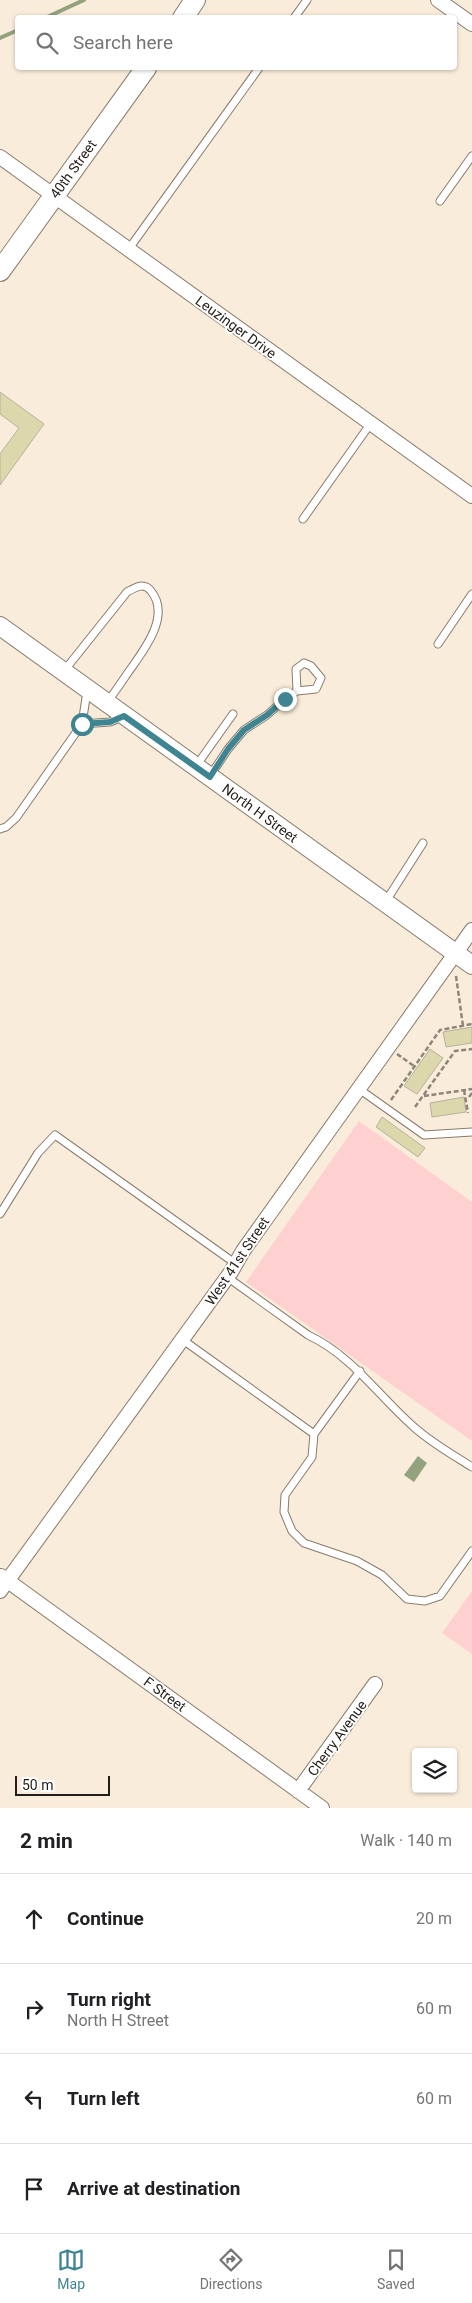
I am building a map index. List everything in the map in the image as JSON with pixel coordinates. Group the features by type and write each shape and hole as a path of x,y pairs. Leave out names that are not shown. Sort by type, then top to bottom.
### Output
{"main road":[{"path":"184,15 195,0"},
{"name":"40th Street","path":"0,271 141,71"}],"street":[{"path":"438,0 472,24"},
{"name":"Leuzinger Drive","path":"0,157 472,496"},
{"name":"North H Street","path":"0,626 472,965"},
{"name":"West 41st Street","path":"2,1582 183,1340 472,930"},
{"name":"F Street","path":"2,1582 322,1808"},
{"name":"Cherry Avenue","path":"298,1791 375,1684"}],"lane":[{"path":"296,15 307,0"},
{"path":"128,250 258,70"},
{"path":"440,201 472,156"},
{"path":"303,519 370,423"},
{"path":"63,672 127,592 137,586 145,586 155,597 157,612 156,629 107,703"},
{"path":"438,644 472,594"},
{"path":"0,829 6,827 16,818 82,724 87,689"},
{"path":"203,772 228,749 244,730 298,691"},
{"path":"203,772 233,714"},
{"path":"82,724 110,722 124,716"},
{"path":"385,902 423,843"},
{"path":"359,1089 424,1135 472,1132"},
{"path":"0,1214 38,1153 55,1136 236,1264"},
{"path":"227,1277 308,1335 321,1341 360,1371 415,1429 472,1467"},
{"path":"183,1340 314,1434"},
{"path":"360,1371 314,1434 312,1457 285,1494 284,1512 292,1531 304,1543 357,1561 382,1575 407,1600 425,1601 440,1596 472,1551"}],"path":[{"path":"456,976 462,1026"},
{"path":"386,1108 440,1030 472,1024"},
{"path":"416,1107 456,1051 472,1049"},
{"path":"397,1053 414,1066"},
{"path":"424,1096 464,1090 472,1091 469,1097"},
{"path":"464,1090 468,1113"}],"shaded area":[{"path":"359,1121 472,1202 472,1441 246,1282"},
{"path":"418,1456 427,1463 414,1482 404,1475"},
{"path":"472,1591 472,1654 442,1633"}],"building":[{"path":"0,392 44,424 0,485 0,454 19,428 0,414"},
{"path":"472,1027 472,1043 446,1047 443,1032"},
{"path":"430,1049 443,1058 417,1094 404,1086"},
{"path":"464,1097 466,1112 432,1117 430,1103"},
{"path":"382,1117 425,1148 418,1157 376,1127"}],"waterway":[{"path":"52,15 84,0"},
{"path":"0,38 15,31"}],"route":[{"path":"82,724 110,722 124,716 210,777 228,749 244,730 267,715 285,699"}]}
